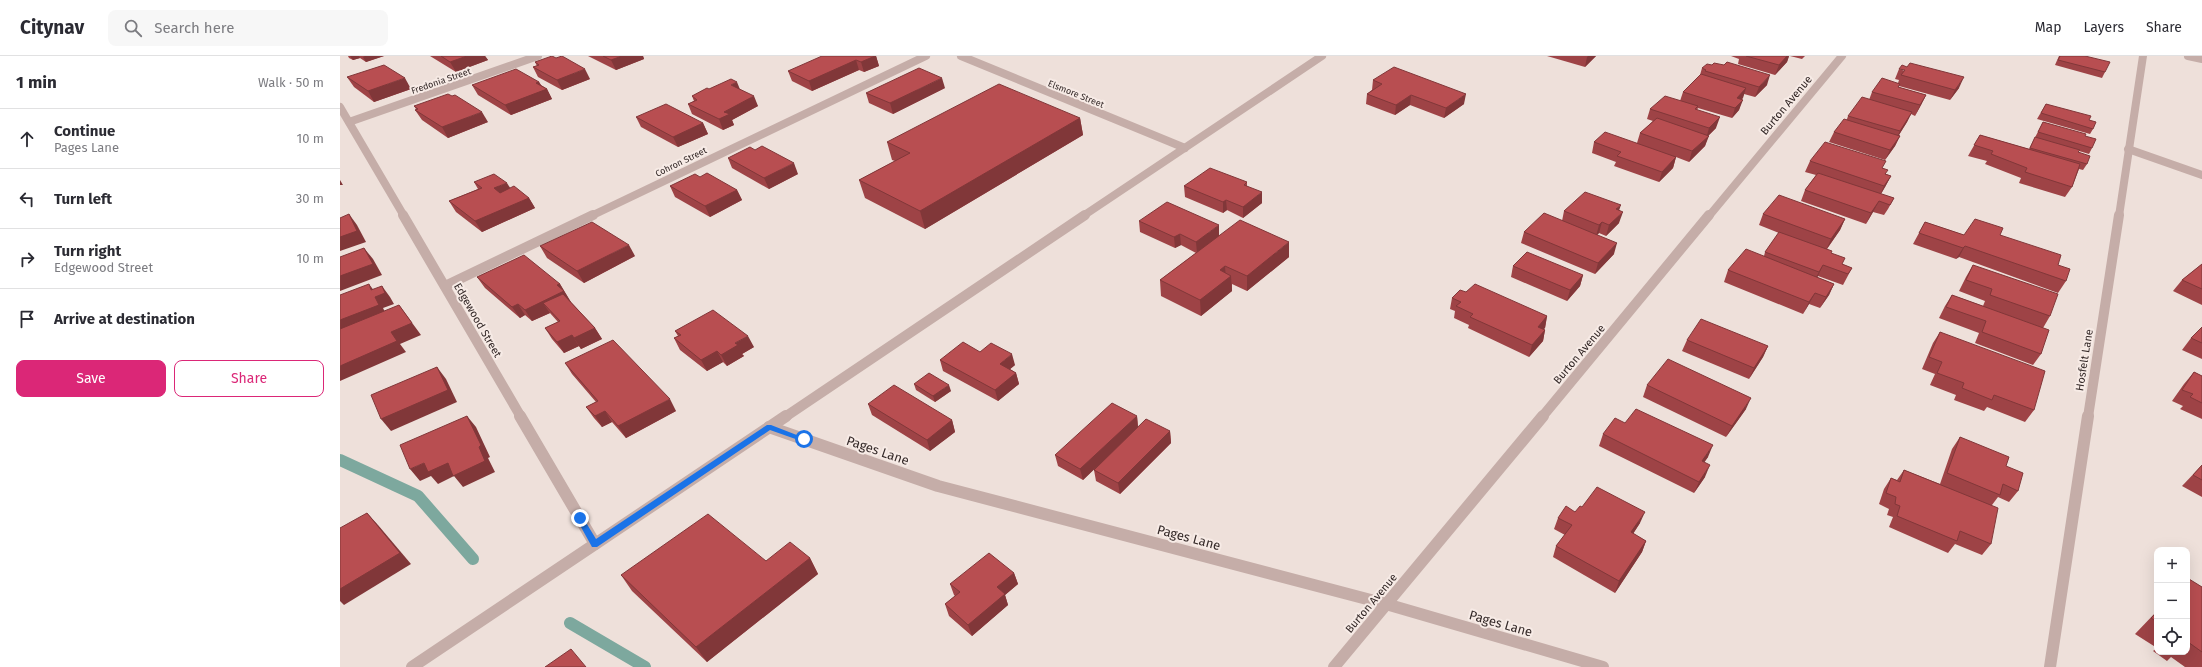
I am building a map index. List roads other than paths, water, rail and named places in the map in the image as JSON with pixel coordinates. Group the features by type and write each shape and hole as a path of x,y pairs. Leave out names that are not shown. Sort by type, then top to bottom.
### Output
{"street":[{"name":"Fredonia Street","path":"349,122 538,56"},
{"name":"Cohron Street","path":"444,286 926,56"},
{"name":"Elsmore Street","path":"961,56 1185,148"},
{"path":"412,667 1322,56"},
{"name":"Burton Avenue","path":"1334,667 1842,56"},
{"name":"Hosfelt Lane","path":"2050,667 2143,56"},
{"path":"2188,56 2202,59"},
{"name":"Edgewood Street","path":"340,107 594,544"},
{"path":"2128,149 2202,175"},
{"name":"Pages Lane","path":"769,427 938,486 1386,604 1603,667"}],"waterway":[{"path":"340,460 418,496 473,559"},
{"path":"570,623 645,667"}]}
